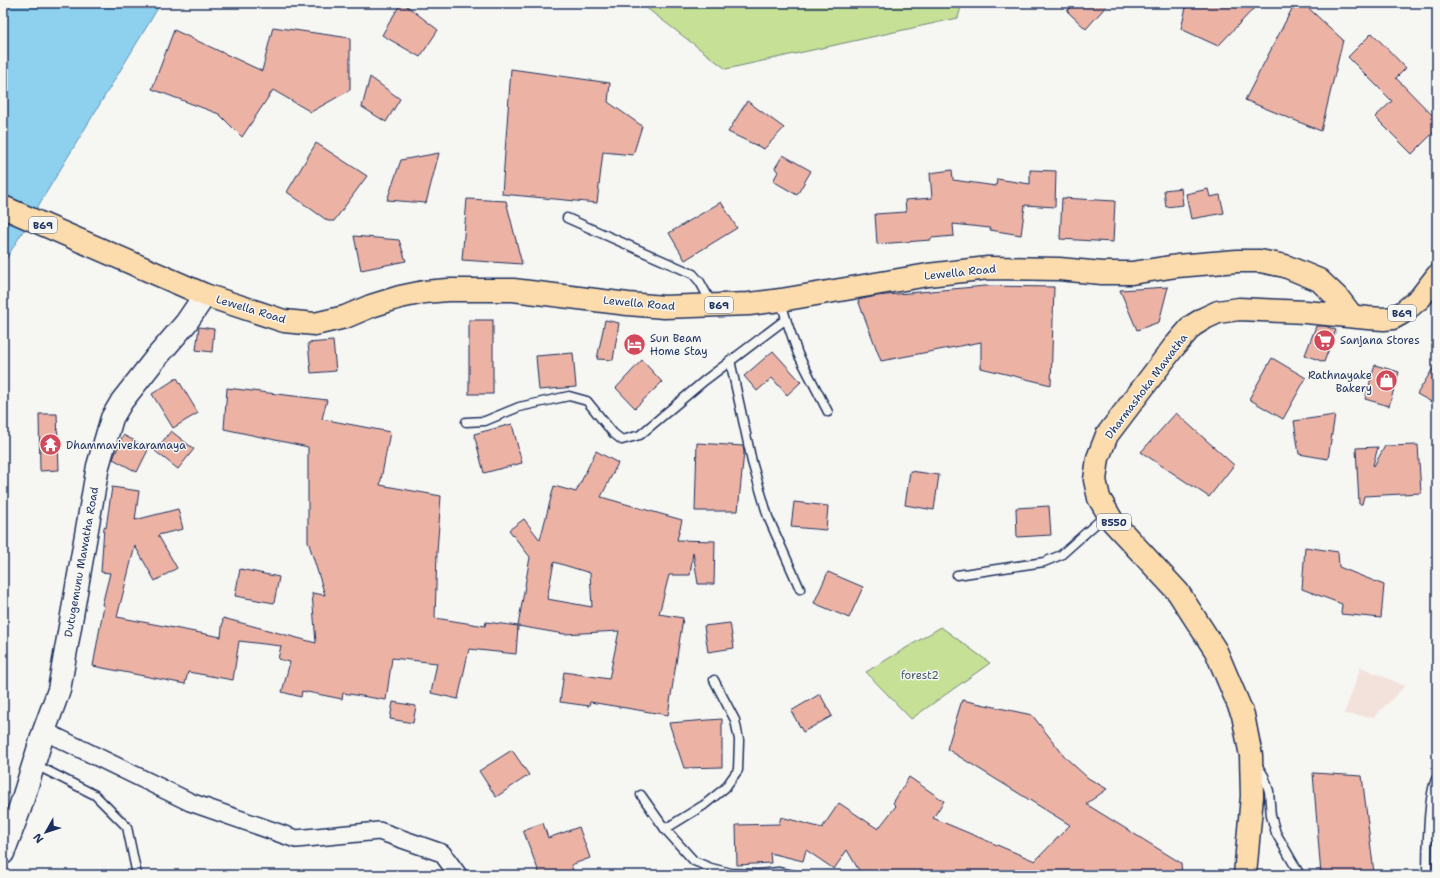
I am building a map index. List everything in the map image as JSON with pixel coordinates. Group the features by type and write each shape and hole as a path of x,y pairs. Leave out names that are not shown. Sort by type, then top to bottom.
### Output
{"main road":[{"name":"Lewella Road","path":"3,207 205,295 284,321 315,324 345,317 371,306 400,297 424,292 448,290 513,290 664,307 749,304 783,310 928,275 980,268 1059,269 1102,274 1132,273 1207,263 1260,261 1284,266 1319,280 1339,300 1352,316"},
{"name":"B69","path":"1352,316 1384,319 1393,318 1402,313 1420,298 1437,276"},
{"name":"Dharmashoka Mawatha","path":"1245,875 1252,796 1251,756 1242,715 1216,651 1178,592 1113,522 1100,498 1095,480 1098,458 1107,435 1173,348 1192,326 1205,318 1218,312 1239,309 1352,316"}],"street":[{"name":"Dutugemunu Mawatha Road","path":"3,853 20,808 44,731 60,690 98,466 112,418 122,401 186,323 205,295"},
{"path":"44,731 190,802 296,839 379,831 442,853 458,875"}],"lane":[{"path":"567,218 693,274 700,282 713,305"},
{"path":"466,422 485,421 519,406 569,396 586,401 613,433 622,440 629,439 640,435 730,360 783,310 798,354 828,412"},
{"path":"730,360 752,462 768,517 800,589"},
{"path":"957,575 1044,562 1061,555 1108,513"},
{"path":"665,829 704,805 725,788 738,770 739,740 735,720 714,680"},
{"path":"1251,756 1264,776 1270,791 1271,816 1276,833 1300,875"},
{"path":"34,764 95,795 127,827 138,875"},
{"path":"1427,875 1432,795 1437,778"},
{"path":"641,795 665,829 694,861 711,868 731,873 758,874 778,872 794,875"}],"shaded area":[{"path":"1361,667 1405,686 1374,717 1344,714"}],"green space":[{"path":"640,3 962,3 958,18 726,69"},
{"name":"forest2","path":"941,627 990,663 911,719 866,672"}],"water":[{"path":"3,3 161,3 3,264"}],"building":[{"path":"401,3 438,30 420,57 382,35"},
{"path":"1074,3 1109,3 1086,29 1067,11"},
{"path":"1187,3 1259,3 1218,46 1181,29"},
{"path":"1295,3 1303,3 1343,40 1321,131 1245,100"},
{"path":"273,27 350,38 350,90 311,112 273,90 242,137 219,114 152,89 174,30 262,71"},
{"path":"1372,33 1406,68 1396,78 1437,120 1437,129 1412,154 1375,117 1392,101 1348,57"},
{"path":"511,69 610,83 608,102 642,126 633,155 603,152 597,203 502,194"},
{"path":"370,77 400,99 386,122 362,107"},
{"path":"747,101 784,128 764,149 728,132"},
{"path":"316,143 367,176 334,221 328,221 287,192"},
{"path":"439,153 426,203 387,200 401,160"},
{"path":"783,155 811,171 797,195 773,181 778,172 775,168"},
{"path":"952,170 953,180 996,186 997,179 1030,184 1030,170 1056,171 1055,207 1025,205 1021,235 990,230 990,228 953,224 954,236 931,238 931,240 877,244 875,214 906,212 905,200 932,198 930,173"},
{"path":"1181,188 1183,205 1166,207 1164,190"},
{"path":"1208,189 1210,197 1220,195 1224,213 1191,219 1186,194"},
{"path":"1062,198 1115,201 1113,242 1060,239"},
{"path":"467,199 506,201 522,264 462,260"},
{"path":"721,202 737,228 685,260 669,233"},
{"path":"354,236 399,240 406,261 361,270"},
{"path":"985,286 1054,287 1051,385 981,368 981,342 881,361 858,300 876,296"},
{"path":"1168,287 1159,322 1137,330 1120,290"},
{"path":"469,320 493,320 493,394 469,394"},
{"path":"605,320 619,323 613,360 597,359"},
{"path":"1316,326 1325,326 1336,330 1324,362 1305,355"},
{"path":"199,327 214,329 212,352 196,350"},
{"path":"333,341 336,371 311,373 308,343"},
{"path":"773,351 801,382 787,395 772,378 757,391 744,376"},
{"path":"573,353 576,387 539,390 536,356"},
{"path":"1272,358 1306,378 1283,419 1249,399"},
{"path":"642,360 662,382 635,408 616,388"},
{"path":"1437,362 1437,405 1417,394"},
{"path":"1375,365 1399,372 1389,406 1365,399"},
{"path":"177,378 198,413 173,428 152,394"},
{"path":"227,388 327,400 322,419 390,432 380,485 441,496 437,552 435,618 485,626 486,622 518,626 516,654 469,649 458,699 431,693 437,663 392,658 386,700 343,693 342,699 302,691 301,697 282,692 290,662 278,659 281,646 239,641 233,680 188,672 185,684 93,666 104,605 102,605 110,573 101,572 104,527 106,528 112,487 139,491 135,520 178,509 183,529 158,535 177,568 155,581 135,546 117,617 221,637 223,618 316,643 312,593 325,595 308,541 308,447 224,429"},
{"path":"1176,413 1234,465 1209,497 1141,452"},
{"path":"39,414 57,414 59,470 40,471"},
{"path":"1335,415 1328,459 1299,454 1294,421"},
{"path":"512,424 522,463 484,473 474,434"},
{"path":"171,431 194,449 178,469 155,451"},
{"path":"123,435 149,448 137,472 113,459"},
{"path":"697,443 743,446 744,452 738,511 695,511"},
{"path":"1418,445 1421,493 1364,496 1362,504 1359,504 1356,448 1378,447 1374,466 1385,446"},
{"path":"596,451 618,463 601,497 682,520 677,540 715,541 714,584 698,584 693,552 690,575 669,575 659,614 683,618 668,715 590,702 589,706 560,702 564,672 609,679 619,631 564,634 518,626 530,557 509,530 524,519 540,540 554,486 576,492","holes":["554,562 590,573 592,607 547,599"]},
{"path":"910,471 939,475 934,510 905,505"},
{"path":"794,502 828,506 826,530 791,527"},
{"path":"1049,506 1051,535 1017,537 1016,508"},
{"path":"1305,547 1338,552 1339,567 1384,585 1381,618 1341,614 1342,604 1302,589"},
{"path":"240,569 279,577 274,603 235,596"},
{"path":"828,572 863,587 849,618 814,603"},
{"path":"730,623 734,648 708,652 704,626"},
{"path":"820,694 832,716 803,732 791,711"},
{"path":"962,700 1032,715 1066,758 1088,778 1107,789 1086,804 1181,863 1182,875 861,874 847,850 834,869 806,850 803,861 770,853 771,863 737,865 736,825 779,824 781,817 822,828 839,803 878,829 896,806 893,803 909,777 944,801 933,818 1035,861 1070,825 947,749"},
{"path":"393,702 416,706 413,723 390,719"},
{"path":"722,719 722,767 684,768 669,723"},
{"path":"512,750 529,775 496,797 479,771"},
{"path":"1313,773 1362,776 1374,873 1321,875"},
{"path":"543,823 548,838 579,827 590,858 571,865 575,875 540,875 523,830"}],"place":[{"name":"Sanjana Stores","path":"1324,340"},
{"name":"Sun Beam Home Stay","path":"634,344"},
{"name":"Rathnayake Bakery","path":"1387,381"},
{"name":"Dhammavivekaramaya","path":"50,445"}]}
